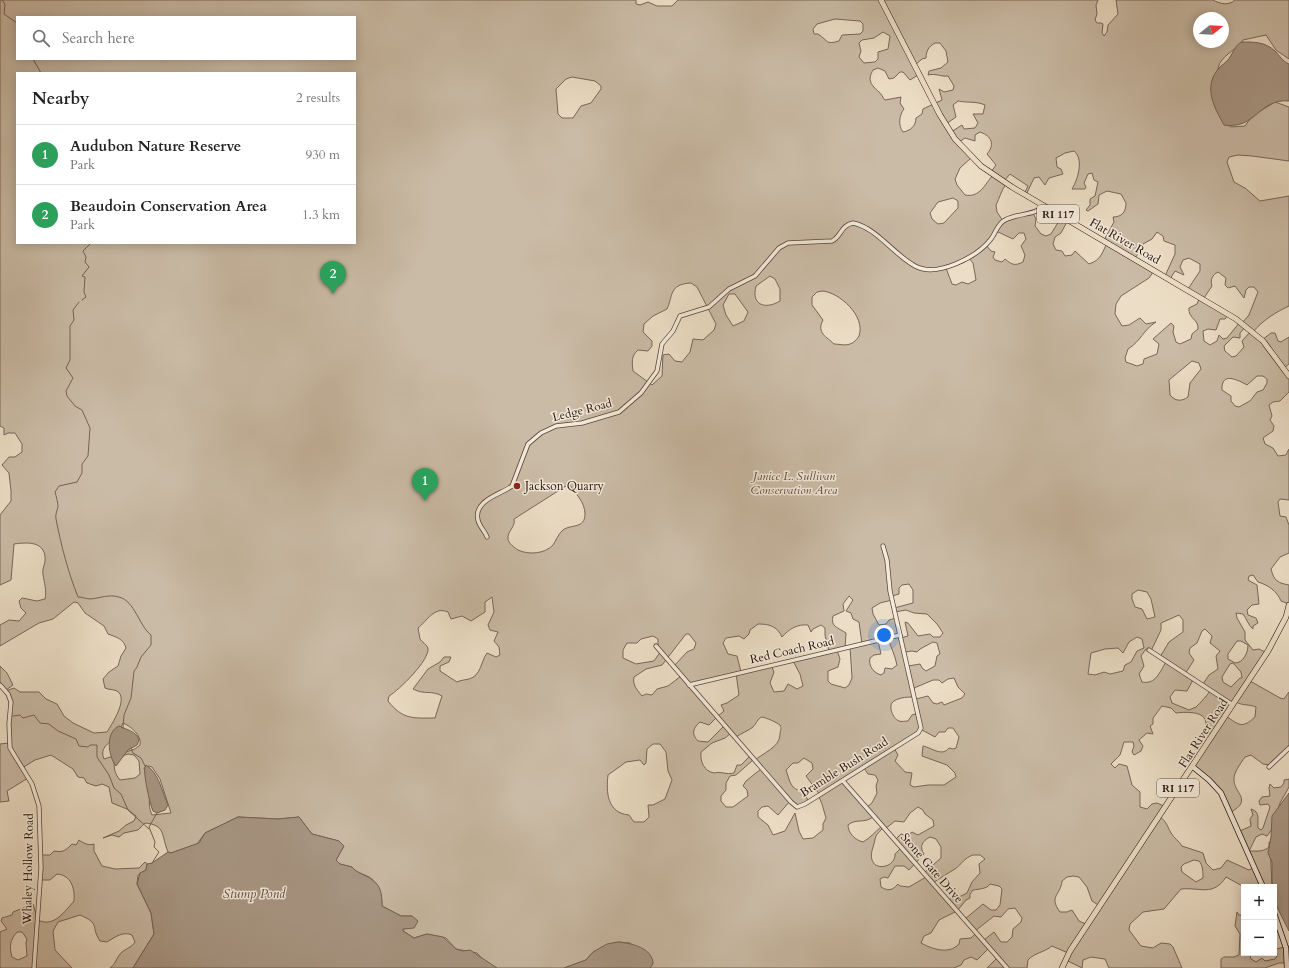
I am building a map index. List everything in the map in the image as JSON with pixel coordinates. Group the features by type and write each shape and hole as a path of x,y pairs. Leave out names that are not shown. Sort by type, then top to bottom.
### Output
{"main road":[{"name":"Flat River Road","path":"881,0 940,116 962,147 981,166 997,178 1236,319 1263,341 1289,376"},
{"name":"Flat River Road","path":"1062,968 1070,951 1268,651 1286,617 1289,605"}],"street":[{"name":"Ledge Road","path":"487,537 477,519 478,512 488,499 512,486 516,472 523,460 526,448 531,440 546,430 556,426 582,423 622,410 641,393 652,379 657,369 662,344 673,331 680,316 709,308 729,289 752,278 763,269 782,245 791,243 832,241 837,238 844,227 853,223 868,229 914,266 923,268 945,268 959,263 987,244 998,226 1005,219 1037,212 1045,206"},
{"name":"Bramble Bush Road","path":"656,646 793,805 797,807 805,804 918,733 921,728 890,591 887,560 883,546"},
{"name":"Red Coach Road","path":"689,685 900,635"},
{"path":"1149,650 1233,705"},
{"name":"Whaley Hollow Road","path":"0,685 8,694 11,702 9,724 10,748 32,784 39,806 41,868 34,968"},
{"path":"1269,767 1289,748"},
{"path":"1193,766 1221,793 1263,884"},
{"name":"Stone Gate Drive","path":"843,781 1007,968"},
{"path":"1276,920 1286,948 1287,968"}],"green space":[{"name":"Janice L. Sullivan Conservation Area","path":"0,0 636,0 636,4 640,5 648,2 657,6 672,6 678,0 1098,0 1096,5 1097,14 1095,20 1097,23 1103,24 1102,33 1104,36 1107,32 1108,25 1118,14 1116,0 1213,0 1224,4 1235,0 1289,0 1289,59 1276,50 1266,35 1243,40 1237,47 1225,56 1218,68 1228,125 1231,127 1245,126 1252,116 1275,102 1289,107 1289,161 1238,155 1229,157 1227,162 1234,182 1245,188 1260,201 1289,196 1289,306 1270,317 1253,332 1262,340 1271,333 1275,333 1278,341 1281,342 1289,337 1289,364 1284,368 1289,376 1289,392 1280,401 1273,402 1269,405 1272,416 1270,420 1274,426 1273,431 1263,438 1265,444 1273,448 1278,456 1286,455 1289,449 1289,500 1280,499 1278,502 1280,516 1286,517 1289,525 1289,553 1280,557 1271,569 1277,581 1289,585 1289,604 1281,601 1275,591 1258,582 1253,575 1249,576 1248,580 1257,585 1259,604 1252,605 1247,610 1248,615 1256,618 1258,623 1253,626 1253,629 1243,614 1236,613 1237,618 1245,632 1245,640 1253,650 1259,649 1267,653 1250,681 1280,698 1284,699 1289,692 1289,749 1270,765 1263,764 1251,755 1245,757 1234,777 1235,785 1241,796 1241,804 1231,812 1222,794 1193,767 1212,735 1207,732 1206,722 1203,716 1196,713 1176,713 1171,708 1162,706 1153,718 1153,724 1150,726 1153,734 1147,733 1139,740 1143,746 1141,751 1134,755 1132,752 1134,746 1133,742 1124,742 1120,755 1111,764 1115,768 1119,764 1127,766 1132,785 1140,792 1140,807 1147,809 1152,804 1157,803 1166,807 1160,817 1166,822 1172,835 1182,846 1203,853 1206,863 1213,870 1221,868 1227,860 1249,870 1255,867 1240,831 1251,826 1250,819 1253,815 1251,809 1257,814 1258,828 1261,830 1263,828 1270,807 1268,804 1260,805 1259,801 1262,797 1270,796 1270,784 1274,788 1281,787 1284,780 1289,779 1289,787 1280,803 1272,829 1267,836 1262,834 1256,837 1249,851 1265,850 1269,847 1270,842 1272,884 1241,884 1241,885 1226,877 1216,887 1211,889 1181,889 1164,909 1143,912 1130,924 1129,930 1141,946 1153,948 1161,943 1170,944 1173,947 1182,968 1109,968 1105,959 1091,957 1083,960 1082,968 1066,960 1068,953 1052,946 1030,958 1028,960 1027,968 987,968 997,958 989,948 977,960 971,957 964,960 961,965 954,968 650,968 653,962 630,943 618,942 593,952 586,960 564,968 497,968 484,961 477,953 456,949 446,938 427,934 414,938 403,931 412,916 401,916 382,906 380,891 372,879 356,871 352,867 340,864 336,860 344,846 339,841 312,834 299,817 278,819 238,817 205,833 197,844 171,853 168,852 162,832 152,824 145,823 138,830 124,833 119,837 112,835 103,838 119,831 134,821 136,816 127,809 112,803 109,787 102,784 96,786 87,783 84,778 78,777 73,769 51,755 35,760 22,768 28,778 7,791 9,801 0,802 0,744 9,743 11,708 6,691 14,688 20,692 39,692 46,699 57,704 64,716 73,723 94,733 107,732 118,711 121,699 120,694 117,691 105,688 103,679 109,672 118,666 121,656 126,648 122,640 108,634 104,626 85,613 78,603 74,602 53,619 39,623 0,646 0,625 9,620 19,621 26,613 21,608 19,601 22,598 37,601 45,599 46,593 43,572 45,555 43,550 36,544 14,544 11,580 0,585 0,515 11,501 9,473 2,465 9,457 15,457 22,452 22,444 15,433 8,433 4,435 4,428 0,426","holes":["835,19 860,21 863,24 863,31 860,34 842,35 839,41 835,42 827,42 818,34 814,34 813,29 817,24","883,32 890,36 888,49 878,52 878,59 875,62 864,63 859,57 861,51 859,43 862,40 874,38","940,43 946,51 948,62 941,68 929,71 928,75 934,74 948,76 954,86 953,90 944,92 939,89 942,100 923,109 922,114 916,118 912,128 903,132 900,124 901,114 904,109 900,103 901,97 885,100 872,85 870,80 871,74 873,70 878,68 885,71 889,79 894,78 900,72 903,72 910,80 918,75 914,66 922,59 926,58 927,51 933,44","572,77 595,81 601,86 601,89 591,103 581,106 573,118 562,118 558,114 556,89 566,79","958,101 985,105 983,114 973,114 978,123 975,128 964,129 962,125 951,132 946,124 956,117 953,105","980,132 990,138 991,147 987,154 996,165 991,172 993,175 982,190 970,195 965,195 957,185 955,179 960,168 971,158 959,142 965,138 975,141 975,135","1074,151 1079,159 1079,169 1072,189 1085,189 1086,187 1084,183 1088,174 1092,173 1094,180 1098,182 1095,196 1090,199 1090,205 1086,210 1088,211 1098,204 1099,195 1107,191 1121,194 1126,203 1123,213 1119,216 1113,217 1114,222 1104,240 1107,243 1101,256 1089,264 1075,251 1072,255 1065,256 1062,251 1056,250 1053,244 1055,237 1061,233 1068,220 1062,216 1051,234 1046,236 1041,234 1035,226 1036,219 1033,213 1003,221 997,212 996,205 1006,184 1004,181 1010,174 1028,186 1024,194 1026,195 1034,178 1039,177 1045,185 1049,178 1063,174 1061,169 1057,167 1056,158 1065,153","953,198 958,201 958,208 944,223 938,224 932,219 930,213 938,202","996,231 1013,239 1019,233 1024,233 1026,239 1021,246 1025,255 1023,262 1014,264 1005,259 1002,262 995,260 993,257 995,252 991,251 986,245","1157,232 1163,236 1164,241 1175,245 1175,254 1165,276 1170,279 1175,271 1184,275 1180,267 1183,260 1189,258 1200,264 1200,271 1188,289 1200,297 1197,304 1189,308 1190,315 1198,326 1198,329 1192,334 1191,339 1180,344 1176,342 1173,332 1174,326 1171,323 1153,339 1159,344 1157,354 1144,359 1143,364 1137,366 1126,362 1125,358 1128,349 1136,343 1148,328 1156,322 1146,324 1140,318 1129,325 1122,326 1115,314 1116,304 1121,296 1149,278 1154,271 1135,258 1141,250 1143,244 1152,239","968,257 973,263 976,280 968,284 962,282 956,285 952,284 946,268","1218,272 1226,278 1225,285 1228,288 1235,286 1244,298 1246,290 1249,287 1254,287 1258,292 1249,315 1242,323 1240,322 1227,338 1223,339 1219,335 1217,341 1210,345 1204,341 1203,331 1208,329 1216,330 1220,319 1225,319 1228,315 1204,298 1212,286 1211,280","770,276 775,279 780,289 780,301 769,305 760,304 757,301 755,292 756,286","691,283 697,287 716,324 714,330 703,340 693,339 690,352 682,362 675,361 669,354 663,355 662,376 652,385 633,371 632,359 638,350 648,351 652,346 652,341 643,332 644,324 653,316 667,309 675,288","822,291 829,292 843,300 850,306 859,321 859,336 850,344 834,344 823,334 821,328 823,320 812,305 812,297 817,292","729,294 735,294 748,312 744,321 733,326 726,315 723,305","1246,326 1251,331 1242,341 1244,347 1236,356 1232,357 1225,351 1224,346 1233,337 1240,338 1240,333","1192,361 1199,363 1201,369 1190,383 1188,397 1183,400 1176,400 1170,395 1169,380","1257,376 1263,376 1267,379 1267,383 1263,390 1257,392 1250,401 1239,407 1235,406 1231,401 1231,396 1222,390 1224,380 1231,378 1247,385","569,484 585,510 583,522 566,528 560,533 550,548 536,553 522,552 510,544 508,541 508,536 514,519","909,584 913,590 913,603 894,608 895,612 906,610 914,613 927,614 937,624 943,633 940,637 933,637 930,634 918,636 908,623 905,622 908,636 901,638 896,618 889,620 886,624 879,625 873,614 872,608 880,603 892,600 892,596 899,594 899,588 902,585","1138,590 1147,592 1151,599 1155,617 1147,619 1142,609 1135,607 1132,594","849,596 853,600 846,611 851,613 853,619 859,622 862,644 850,647 852,678 849,685 845,688 831,684 828,681 828,671 838,667 840,659 837,650 845,648 846,633 836,627 832,620 833,616 844,611 843,604","492,597 494,612 488,625 490,630 498,632 494,641 499,647 500,655 496,657 487,653 476,675 469,679 457,682 440,671 440,666 449,662 451,657 444,657 440,662 428,669 413,689 421,692 435,693 442,696 435,718 409,717 393,707 388,701 389,696 400,688 413,674 424,660 427,653 428,648 420,639 418,628 431,615 439,611 448,612 451,619 462,616 471,621 485,612 485,602","1179,615 1183,620 1183,632 1169,642 1160,657 1166,662 1157,676 1151,681 1142,682 1139,674 1144,666 1141,656 1146,649 1151,651 1161,630 1161,623","758,624 772,626 778,630 782,637 790,629 797,626 808,625 811,632 813,629 821,625 825,628 829,651 793,661 800,674 803,686 797,689 788,684 784,691 774,692 770,683 774,672 771,665 741,672 737,656 728,654 723,643 726,638 739,636 744,639 749,634 750,630","1205,629 1212,636 1210,643 1220,651 1216,656 1218,669 1209,675 1203,684 1210,691 1196,707 1189,710 1172,703 1170,697 1175,690 1187,691 1193,680 1185,674 1194,660 1189,653 1190,648 1197,643 1202,631","686,634 689,634 696,643 694,649 687,652 674,666 681,676 668,686 657,689 652,695 646,694 642,696 636,688 634,677 646,669 662,665","653,636 658,639 658,647 661,651 654,661 636,664 623,658 623,650 627,643 637,643 641,639","1137,637 1142,639 1144,648 1137,651 1131,662 1125,665 1123,671 1110,674 1104,672 1095,675 1088,674 1091,653 1105,649 1118,648 1123,653 1129,642","888,638 897,665 892,669 885,668 884,673 881,675 876,673 870,664 870,658 874,655 881,654 878,641","1237,641 1241,641 1248,645 1246,654 1238,663 1228,659 1228,654","933,642 937,643 940,654 937,656 935,666 926,671 920,664 908,666 905,652 917,652","1233,663 1241,672 1242,678 1240,678 1231,687 1223,682 1222,677 1230,664","736,673 739,695 721,705 724,711 718,716 724,726 708,742 698,741 694,736 694,729 700,722 709,725 717,717 691,684","954,678 958,687 965,694 962,698 944,705 942,702 937,704 933,703 928,696 916,699 919,713 912,715 908,721 899,721 895,718 891,709 894,701 907,697 915,697 914,688 933,680 939,680 942,683 948,679","1236,702 1256,707 1255,717 1251,721 1244,724 1234,722 1226,716","762,717 780,725 781,729 779,739 774,747 754,761 761,769 746,781 743,786 747,790 748,796 733,807 726,807 721,801 721,796 726,790 726,783 730,776 736,775 753,760 750,756 741,765 737,765 734,773 714,773 703,766 701,752 712,743 725,738 731,733 735,738 753,727","123,723 129,726 138,735 140,745 135,749 104,759 104,748 117,735","948,728 953,728 959,737 956,748 949,748 943,752 923,746 922,756 947,765 955,773 956,777 944,785 914,787 910,785 912,773 905,772 895,761 898,755 894,748 922,730 935,737 939,732 945,732","653,744 660,744 666,752 668,771 672,780 665,799 653,805 648,805 649,817 644,822 634,822 629,815 616,810 612,806 607,788 608,775 626,762 640,760 644,765 646,763 647,749","128,754 134,755 139,761 140,774 135,778 120,780 117,776 114,761 119,757","804,758 812,763 813,769 806,776 820,795 819,797 826,818 823,824 823,830 813,838 803,839 799,831 795,813 785,831 773,835 768,825 758,817 758,811 762,807 768,806 778,815 790,801 798,807 809,802 803,791 795,789 791,784 786,770 793,763 798,763","149,766 152,767 160,779 171,813 152,815 144,768","864,768 868,774 875,775 878,780 876,786 877,793 872,803 866,808 844,781","918,807 933,820 934,826 918,835 912,832 907,836 901,834 895,840 901,848 895,854 891,863 881,867 876,865 871,856 876,835 883,828 885,829 895,821 904,822 910,813","873,817 881,827 863,842 852,836 848,825 857,821 870,819","930,837 936,839 941,847 941,858 924,873 926,877 909,887 900,886 898,884 890,890 881,887 880,879 884,877 888,878 895,866 904,866 909,870 924,854 922,851 923,842","973,855 980,855 985,859 979,864 980,873 972,882 967,893 959,897 954,896 948,901 933,883","1194,860 1199,861 1203,871 1203,878 1196,882 1182,872 1181,867 1184,864","1067,877 1079,877 1087,887 1092,901 1100,906 1088,925 1079,921 1072,910 1060,912 1057,907 1055,899 1062,881","990,884 999,886 1002,889 1000,905 996,910 991,910 983,904 965,919 975,931 994,916 1001,917 1008,909 1015,908 1022,918 1021,922 1013,929 1012,937 1007,942 1001,942 994,932 984,940 976,933 971,938 960,939 959,944 955,947 945,950 935,949 921,943 924,936 931,933 939,920 957,911 966,900 970,898 970,894 973,890 987,887"]},
{"path":"0,666 7,673 13,685 6,690 0,684"},
{"path":"79,840 86,844 94,844 94,851 102,866 115,869 139,868 145,862 147,864 146,870 138,875 137,884 151,913 154,934 133,968 110,968 120,954 132,946 135,942 132,935 122,934 107,942 100,941 93,923 80,915 58,922 53,931 55,950 72,968 0,967 0,932 7,929 1,921 2,918 12,915 13,912 33,904 38,920 49,922 63,914 74,901 73,887 66,877 57,874 50,880 41,880 41,855 50,855 54,851 60,852 68,848 72,844 76,845","holes":["17,932 22,932 27,939 27,956 18,960 12,957 11,943"]},
{"path":"1237,912 1241,915 1241,956 1250,956 1251,959 1256,962 1262,958 1265,961 1275,959 1277,956 1277,949 1289,946 1289,968 1287,963 1279,963 1265,968 1221,968 1221,959 1224,957 1234,957 1239,955 1240,934 1235,926"}],"water":[{"path":"1242,42 1256,42 1264,44 1275,51 1289,64 1289,101 1279,101 1271,104 1243,123 1224,125 1214,104 1211,89 1212,82 1220,67 1229,59 1237,45"},
{"path":"119,726 136,735 139,740 137,745 128,750 116,766 111,756 109,744 112,733"},
{"path":"146,765 154,773 160,783 168,805 165,810 157,813 153,811 149,796 145,776"},
{"path":"1289,793 1289,931 1277,907 1277,884 1272,884 1272,882 1272,862 1268,853 1271,837 1272,816"},
{"name":"Stump Pond","path":"238,817 278,819 299,817 312,834 339,841 344,846 336,860 340,864 352,867 354,870 376,883 380,890 382,906 401,916 412,916 418,921 414,928 403,929 403,931 414,938 427,934 443,937 456,949 463,951 470,950 497,968 133,968 154,934 151,913 137,884 140,873 146,870 147,864 152,863 168,852 171,853 199,843 205,833"},
{"path":"618,942 635,945 645,950 652,959 653,964 650,968 564,968 586,960 593,952 607,944"}],"waterway":[{"path":"2,0 5,4 4,14 16,22"},
{"path":"34,60 40,72"},
{"path":"82,300 86,297 84,292 85,277 82,276 89,267 85,262 86,257 83,251 90,244"},
{"path":"79,302 73,310 74,320 70,326 70,360 66,368 73,378 66,391 67,396 75,406 82,410 90,428 88,456 82,464 82,473 77,482 59,486 55,492 58,507 56,518 65,558 78,597 91,599 112,596 124,599 133,608 143,626 151,635 151,645 141,657 134,671 131,698 124,715 123,728"},
{"path":"13,716 20,715 23,718 34,715 40,723 49,724 58,731 76,739 79,746 88,747 90,745 97,745 97,757 109,775 114,788 121,794 128,810 149,829"},
{"path":"131,748 133,753 141,758 145,766"},
{"path":"152,863 159,852 154,847 155,842 149,827 157,813"}],"place":[{"name":"Beaudoin Conservation Area","path":"333,294"},
{"name":"Jackson Quarry","path":"517,486"},
{"name":"Audubon Nature Reserve","path":"425,501"}]}
